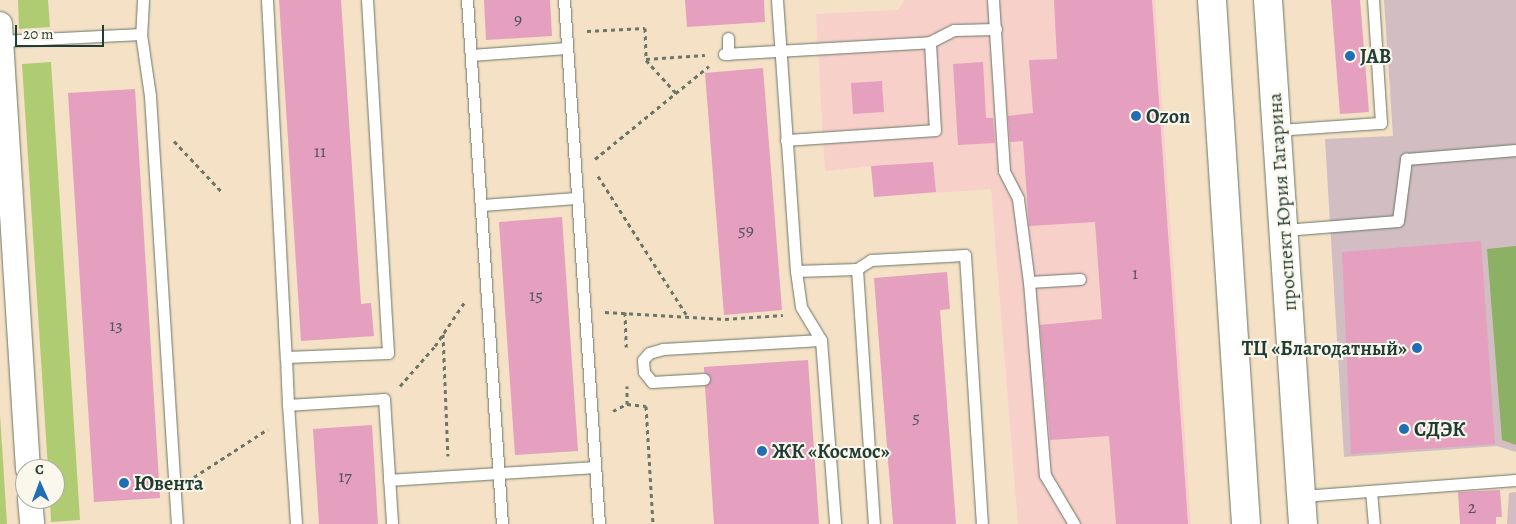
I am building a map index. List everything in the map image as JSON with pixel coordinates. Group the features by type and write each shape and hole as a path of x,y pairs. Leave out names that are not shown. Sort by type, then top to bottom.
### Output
{"main road":[{"path":"1212,0 1246,524"},
{"name":"проспект Юрия Гагарина","path":"1268,0 1303,524"}],"street":[{"path":"1,32 7,244 27,459"},
{"path":"31,509 32,524"}],"lane":[{"path":"143,0 141,34 151,117 177,524"},
{"path":"267,0 296,524"},
{"path":"286,357 388,353 367,0"},
{"path":"467,0 502,524"},
{"path":"564,0 599,524"},
{"path":"777,0 796,271 801,307 822,340 835,524"},
{"path":"993,0 1004,171 1018,200 1028,282 1045,475 1074,524"},
{"path":"1277,130 1381,123 1373,0"},
{"path":"728,38 726,54 930,42 954,30 996,29"},
{"path":"1,32 141,34"},
{"path":"786,140 935,130 930,42"},
{"path":"471,54 567,48"},
{"path":"1284,230 1398,221 1406,159 1516,150"},
{"path":"481,205 577,198"},
{"path":"796,271 857,268 871,260 965,255 982,524"},
{"path":"857,268 874,524"},
{"path":"1028,282 1080,279"},
{"path":"704,379 652,382 644,372 644,360 649,353 663,349 822,340"},
{"path":"289,411 384,399 392,524"},
{"path":"389,480 595,467"},
{"path":"1301,496 1516,480"},
{"path":"1371,491 1374,524"}],"path":[{"path":"566,32 645,28 646,59 676,93"},
{"path":"646,59 726,54"},
{"path":"575,175 726,54"},
{"path":"151,117 221,191"},
{"path":"590,163 686,314"},
{"path":"384,399 404,383 471,293 486,289"},
{"path":"584,311 686,314 725,319 805,313"},
{"path":"625,312 626,349"},
{"path":"443,333 449,476"},
{"path":"626,376 627,404"},
{"path":"610,412 627,404 646,406 653,524"},
{"path":"174,490 289,411"}],"shaded area":[{"path":"905,0 1155,0 1191,524 1018,524 991,189 874,197 871,166 825,171 816,14 898,10"},
{"path":"1384,0 1516,0 1516,452 1497,446 1344,457 1325,139 1393,136"},
{"path":"1516,492 1516,524 1507,524 1509,493"}],"green space":[{"path":"18,0 48,0 50,27 19,29"},
{"path":"51,62 80,520 51,522 50,509 65,509 65,459 47,459 22,64"},
{"path":"1516,246 1516,445 1502,440 1487,249"},
{"path":"0,414 7,524 0,524"}],"building":[{"path":"279,0 341,0 361,304 371,303 374,336 301,341"},
{"path":"484,0 550,0 552,36 486,40"},
{"path":"685,0 764,0 765,22 687,27"},
{"path":"1054,0 1152,0 1188,524 1116,524 1109,436 1050,440 1040,325 1102,319 1095,222 1029,226 1023,141 1010,142 1008,116 1033,113 1029,60 1057,59"},
{"name":"JAB","path":"1331,0 1360,0 1369,112 1340,114"},
{"path":"983,62 986,118 993,118 995,143 958,145 953,64"},
{"path":"763,68 782,310 724,315 705,73"},
{"path":"882,81 884,112 853,114 851,83"},
{"path":"135,89 160,498 94,502 68,93"},
{"path":"933,162 936,192 874,197 871,166"},
{"path":"562,217 578,451 515,455 499,222"},
{"name":"ТЦ «Благодатный»","path":"1481,241 1495,444 1351,454 1342,252"},
{"path":"947,272 950,309 940,310 956,524 893,524 874,278"},
{"name":"ЖК «Космос»","path":"808,360 819,524 714,524 705,386 711,378 704,372 704,367"},
{"path":"372,425 378,524 319,524 313,429"},
{"path":"1500,490 1502,517 1496,517 1496,524 1460,524 1458,492"}],"place":[{"name":"JAB","path":"1350,56"},
{"name":"Ozon","path":"1136,116"},
{"name":"ТЦ «Благодатный»","path":"1417,348"},
{"name":"СДЭК","path":"1404,429"},
{"name":"ЖК «Космос»","path":"762,451"},
{"name":"Ювента","path":"124,483"}]}
